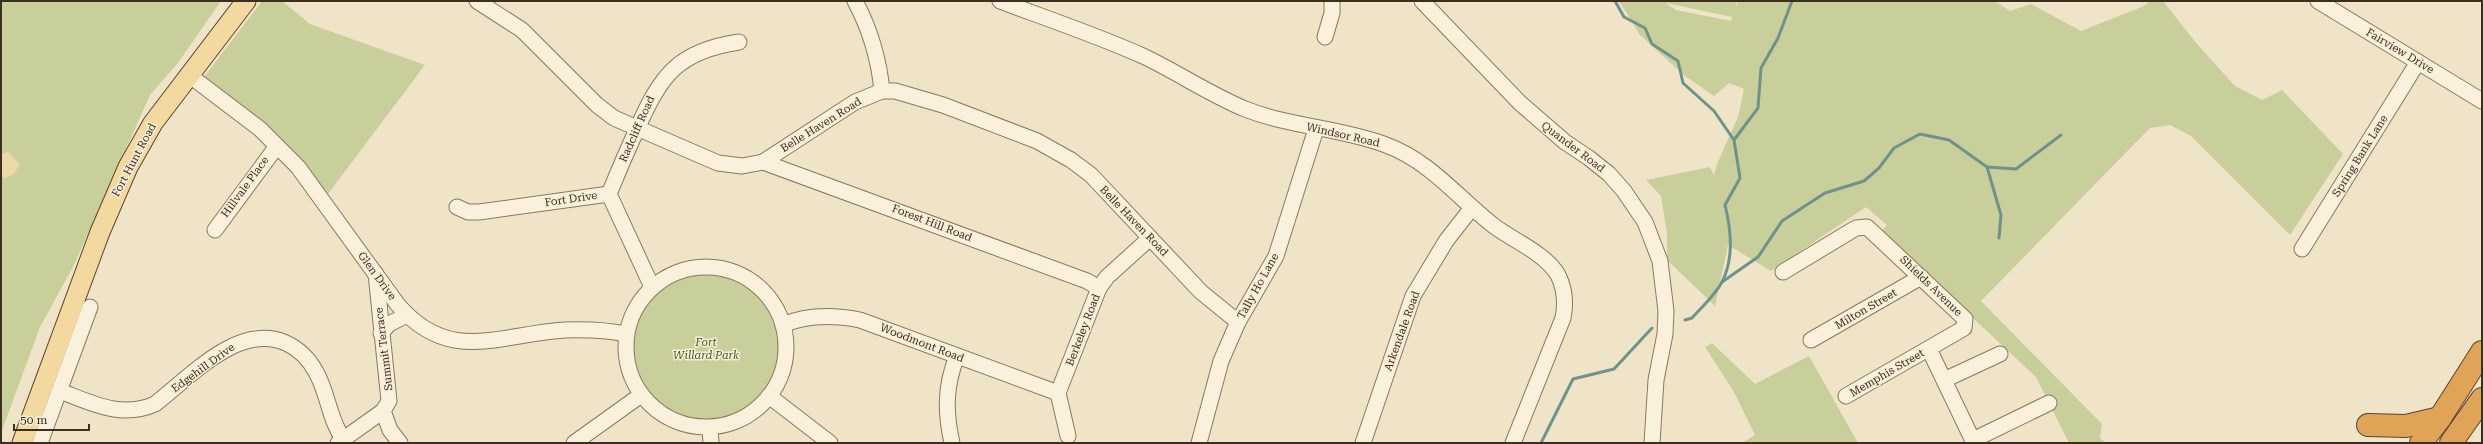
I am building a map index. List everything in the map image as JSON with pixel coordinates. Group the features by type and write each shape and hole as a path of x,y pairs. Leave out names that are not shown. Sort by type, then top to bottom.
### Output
{"highway":[{"path":"2421,443 2440,418 2482,352"},
{"path":"2451,443 2482,399"},
{"path":"2368,425 2406,426 2440,418"}],"main road":[{"name":"Fort Hunt Road","path":"22,443 77,319 100,232 128,167 153,123 246,1"}],"street":[{"name":"Belle Haven Road","path":"476,1 522,30 597,105 614,118 718,163 742,166 763,162 855,102 882,91 909,93 1052,148 1090,175 1201,292 1238,322"},
{"path":"855,1 864,18 873,46 880,70 882,91"},
{"name":"Windsor Road","path":"1000,1 1112,43 1246,109 1316,129 1372,140 1402,152 1419,161 1445,181 1472,209 1545,260 1558,275 1565,297 1563,318 1513,443"},
{"path":"1325,37 1332,14 1332,1"},
{"name":"Quander Road","path":"1422,1 1520,104 1565,142 1609,174 1624,191 1645,222 1660,261 1666,310 1665,334 1656,380 1652,443"},
{"name":"Fairview Drive","path":"2325,3 2482,101"},
{"name":"Radcliff Road","path":"609,194 655,90 676,66 703,50 739,42"},
{"name":"Spring Bank Lane","path":"2302,249 2418,62"},
{"name":"Glen Drive","path":"189,75 250,121 277,146 319,193 376,274 407,315 417,325 434,335 460,342 480,341 565,330 594,330 626,334"},
{"name":"Tally Ho Lane","path":"1199,443 1221,361 1238,322 1276,256 1316,129"},
{"name":"Hillvale Place","path":"215,230 277,146"},
{"name":"Forest Hill Road","path":"763,162 1087,281 1099,288"},
{"name":"Fort Drive","path":"457,206 468,212 479,212 609,194 652,287"},
{"name":"Arkendale Road","path":"1363,443 1413,296 1446,241 1472,209"},
{"name":"Shields Avenue","path":"1783,272 1856,228 1862,226 1872,231 1965,319 1964,328 1929,349"},
{"name":"Berkeley Road","path":"1058,393 1099,288 1107,277 1150,238"},
{"path":"709,267 735,271 764,292 777,309 783,325 787,347 780,380 770,396 745,417 711,436 692,426 672,420 655,409 635,387 626,357 626,334 637,305 652,287 667,277 689,268 709,267"},
{"name":"Summit Terrace","path":"376,274 381,333 389,395 389,401 383,412"},
{"name":"Milton Street","path":"1811,340 1922,277"},
{"path":"77,319 90,308"},
{"path":"381,333 389,324 407,315"},
{"name":"Woodmont Road","path":"783,325 814,317 847,317 871,323 1058,393"},
{"name":"Fort Hunt Road","path":"40,443 60,391 77,319"},
{"name":"Edgehill Drive","path":"60,391 107,409 127,412 146,408 155,404 231,346 251,339 270,339 292,346 310,361 318,376 340,441"},
{"path":"1929,349 1974,441 2049,403"},
{"name":"Memphis Street","path":"1846,396 1929,349"},
{"path":"1944,380 2000,354"},
{"path":"952,443 946,412 946,396 949,380 957,356"},
{"path":"1058,393 1068,436"},
{"path":"574,443 641,395"},
{"path":"770,396 830,443"},
{"path":"340,441 383,412 390,430 400,443"}],"green space":[{"path":"1,1 221,1 178,63 150,95 73,267 40,327 1,433"},
{"path":"262,1 282,1 310,24 425,65 328,194 275,133 204,77"},
{"path":"1619,1 1736,1 1736,6 1738,1 1995,1 2010,11 2031,4 2081,31 2144,6 2150,1 2163,1 2197,44 2235,86 2262,100 2282,90 2343,154 2290,235 2191,136 2170,125 2150,128 1981,301 2102,424 2100,438 2106,443 2069,443 2036,377 1881,232 1887,225 1866,207 1771,271 1728,245 1715,306 1667,260 1667,233 1661,196 1646,180 1710,167 1714,175 1717,164 1738,117 1744,89 1729,83 1714,96 1685,76 1640,35","holes":["1666,3 1732,17 1731,21 1676,10"]},
{"name":"Fort Willard Park","path":"713,274 734,279 747,286 763,301 775,320 779,334 779,362 775,376 768,389 753,405 747,410 728,419 713,422 699,422 678,417 665,410 644,389 637,376 633,362 632,341 637,320 644,307 665,286 678,279 692,275"},
{"path":"1712,343 1755,384 1809,356 1858,443 1742,443 1755,435 1734,392 1705,347"}],"sand":[{"path":"8,152 20,164 14,174 5,178 1,176 1,154"}],"waterway":[{"path":"1615,1 1624,17 1645,28 1652,44 1678,61 1683,83 1714,111 1734,140"},
{"path":"1685,320 1692,318 1716,292 1726,273 1730,254 1730,234 1725,205 1740,178 1734,140 1758,108 1761,68 1778,38 1792,1"},
{"path":"1722,282 1758,257 1782,221 1825,193 1864,181 1879,168 1894,148 1920,134 1949,140 1987,167 2001,215 1999,238"},
{"path":"1987,167 2016,169 2061,135"},
{"path":"1541,443 1573,379 1614,369 1652,328"}]}
